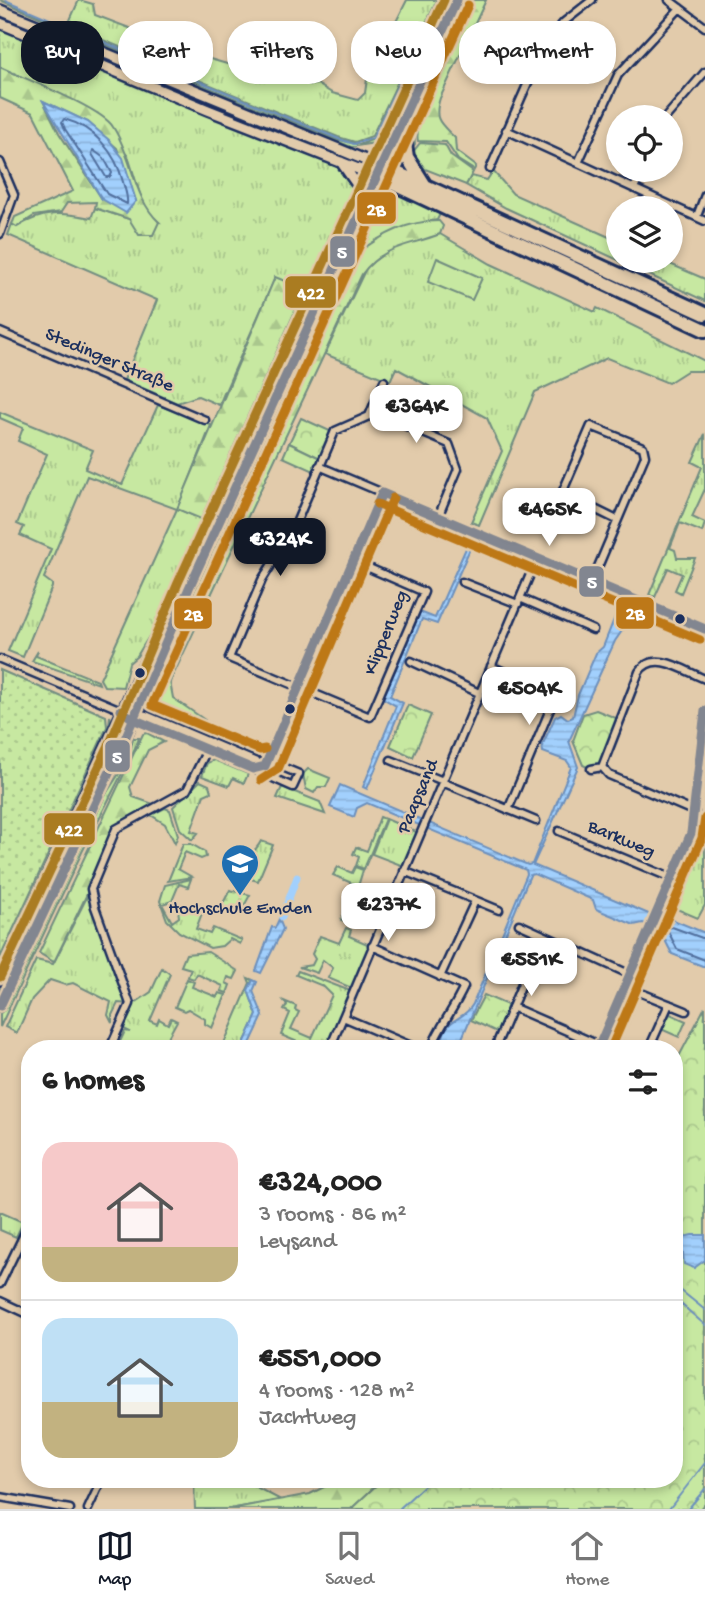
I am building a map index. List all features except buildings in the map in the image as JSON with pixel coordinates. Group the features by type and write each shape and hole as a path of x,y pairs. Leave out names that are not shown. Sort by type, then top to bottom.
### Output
{"highway":[{"path":"402,125 407,158 424,184"},
{"path":"375,170 424,184 705,314"},
{"path":"375,170 705,330"}],"street":[{"path":"0,1006 134,715 375,170 446,0"},
{"path":"0,980 360,189 375,170 402,125 457,0"},
{"path":"490,169 545,44 564,22 592,0"},
{"path":"669,0 705,27"},
{"path":"578,163 618,75 680,8"},
{"path":"0,10 375,170"},
{"path":"0,23 208,110 339,161 375,170"},
{"path":"676,105 705,72"},
{"path":"506,130 705,221"},
{"path":"339,161 360,189"},
{"path":"0,162 14,195 0,234"},
{"path":"635,188 638,182"},
{"path":"697,216 705,195"},
{"name":"Stedinger Straße","path":"0,332 205,420"},
{"path":"369,416 384,381"},
{"path":"370,717 229,658 262,580 294,528 335,431 376,414 449,444 458,469 438,517"},
{"path":"592,581 645,456 643,447 591,426 562,493 617,520"},
{"path":"319,466 438,517 535,564 592,581 705,629"},
{"path":"253,769 264,767 268,761 382,493"},
{"name":"Klipperweg","path":"353,561 424,592 365,726"},
{"name":"Paapsand","path":"333,1040 535,564"},
{"path":"463,582 593,630"},
{"path":"0,659 134,715 211,742 260,763 268,761 299,774 293,787 134,715"},
{"path":"411,661 480,693"},
{"path":"602,767 639,672 645,664 658,661 705,679"},
{"path":"491,666 556,695 508,810"},
{"path":"601,1040 691,834 705,710"},
{"path":"114,1040 130,1004 98,917 91,889 116,829 187,790 211,742"},
{"path":"391,760 536,821"},
{"path":"591,769 602,767"},
{"path":"602,767 609,775 695,812"},
{"name":"Barkweg","path":"559,831 671,878"},
{"path":"404,871 499,910"},
{"path":"440,977 475,901"},
{"path":"519,924 629,974"},
{"path":"498,1040 542,936"},
{"path":"372,946 464,987 455,1007 441,1022 434,1040"},
{"path":"624,986 686,1011"},
{"path":"653,1040 669,1004"},
{"path":"512,1007 583,1040"},
{"path":"343,1017 397,1040"},
{"path":"0,1284 21,1241"},
{"path":"0,1301 21,1311"},
{"path":"88,1509 98,1488"},
{"path":"0,1497 70,1509"}],"green space":[{"path":"79,0 93,4 95,15 118,24 118,46 104,40 104,21 70,20"},
{"path":"407,0 437,0 427,21 396,21"},
{"path":"440,0 443,0 433,21 430,21"},
{"path":"462,0 468,0 445,52 445,38"},
{"path":"471,0 486,0 476,21 461,21"},
{"path":"0,14 21,23 21,27 0,18"},
{"path":"459,25 459,58 440,98 437,111 439,121 455,138 456,151 476,166 474,170 458,160 446,142 418,141 422,113 433,84 445,84 447,50"},
{"path":"0,27 21,35 21,77 0,67"},
{"path":"104,57 118,63 118,68 104,62"},
{"path":"213,60 227,64 227,84 317,84 332,93 358,100 365,93 366,84 397,84 372,136 355,142 208,84 213,84"},
{"path":"0,67 21,76 21,84 38,84 106,119 120,139 144,201 159,222 153,235 139,235 129,219 95,208 96,202 67,203 61,212 34,216 17,227 12,224 15,217 73,191 33,113 0,98","holes":["43,101 88,122 117,148 136,201 102,199 59,133"]},
{"path":"104,69 118,75 118,84 141,84 287,143 341,169 354,187 354,196 163,613 137,656 129,663 123,687 104,686 100,679 177,509 87,476 44,578 52,587 23,657 8,651 51,549 20,535 24,527 17,524 47,454 18,441 23,428 0,418 0,412 93,450 85,469 122,485 158,405 211,425 178,509 201,519 305,290 275,278 219,405 198,396 177,403 124,380 157,300 8,235 12,224 17,227 35,218 53,214 91,218 95,208 129,219 159,222 145,210 128,156 83,106 36,84 104,84"},
{"path":"157,84 169,84 306,141 221,111"},
{"path":"200,84 208,84 336,139 359,145 374,139 402,84 374,143 351,147"},
{"path":"425,84 431,84 414,127 415,144 409,151 409,119"},
{"path":"420,143 445,145 451,156 473,172 466,185 425,169 413,152"},
{"path":"493,171 513,194 606,236 606,254 506,208 466,185 471,176 487,180"},
{"path":"389,188 442,210 437,220 394,232 355,255"},
{"path":"384,189 155,685 147,697 200,573 323,304"},
{"path":"439,221 443,226 440,234 388,252 370,264 362,274 170,682 173,698 205,720 201,729 169,715 154,704 153,697 355,255 394,230 416,223"},
{"path":"440,234 491,264 595,312 597,308 705,361 705,371 687,371 668,383 607,358 535,392 479,525 471,522 502,451 487,418 396,368 390,381 325,354 367,266 395,246"},
{"path":"437,258 482,278 472,300 428,282"},
{"path":"683,270 705,279 705,301 645,273 683,273"},
{"path":"275,277 305,289 201,519 177,509"},
{"path":"301,418 332,432 320,458 289,443"},
{"path":"705,434 705,489 692,517 705,523 702,532 680,523 670,548 675,550 677,558 695,558 681,593 675,590 682,574 668,568 655,597 649,595 702,467 692,462"},
{"path":"289,443 320,458 314,471 283,457"},
{"path":"38,651 36,656 98,681 99,684 32,661"},
{"path":"0,670 106,716 107,727 0,958"},
{"path":"408,705 431,715 413,757 390,746"},
{"path":"596,710 621,720 602,767 591,769 583,765 573,741 583,714"},
{"path":"157,711 256,755 254,758 152,712"},
{"path":"110,716 112,725 0,971 0,964 109,725"},
{"path":"118,729 122,730 0,997 0,989"},
{"path":"147,733 164,742 148,750 130,787 133,797 156,805 120,826 54,962 39,953 143,734"},
{"path":"133,738 139,738 136,746 82,852 0,1027 0,1014 88,822 129,758"},
{"path":"214,760 248,774 244,783 233,778 229,786 202,776 207,763"},
{"path":"308,769 330,778 326,787 318,787 314,793 306,789 303,774"},
{"path":"200,781 209,785 211,792 204,795 191,831 198,833 192,840 180,829 173,807"},
{"path":"282,787 320,802 325,814 277,798"},
{"path":"165,808 170,810 178,835 175,843 165,824 151,815"},
{"path":"380,817 385,819 364,869 356,866 359,857 353,854 356,847 367,851"},
{"path":"386,819 421,834 406,867 372,854"},
{"path":"691,833 705,835 705,905 698,918 660,902"},
{"path":"261,841 273,845 258,881 233,874 255,850"},
{"path":"183,844 191,844 205,852 206,857 201,859 185,852 178,869 192,877 168,881"},
{"path":"338,867 352,873 355,867 363,870 356,893 351,891 354,884 333,875"},
{"path":"191,879 188,887 179,884 172,901 162,904 172,922 179,917 178,909 183,911 185,906 195,912 198,905 204,908 196,929 210,934 213,928 242,940 240,944 230,939 222,946 210,948 179,932 167,920 160,901 165,885"},
{"path":"361,886 368,889 352,924 341,920 350,895 356,894"},
{"path":"91,889 132,1005 151,992 162,968 170,974 150,1021 157,1024 159,1019 168,1024 171,1018 177,1021 167,1039 169,1040 121,1040 125,1031 130,1032 120,1027 130,1004 118,1003 112,1015 112,1023 108,1015 111,1002 73,983 65,985 50,980 32,999 17,1033 5,1027 36,960 53,964"},
{"path":"230,890 250,895 239,915 221,907"},
{"path":"346,928 351,930 349,936 372,946 354,989 328,978 333,968 323,960 317,973 299,967 312,965 315,959 312,954 320,936 339,943"},
{"path":"208,952 238,971 234,979 228,977 226,983 230,985 227,993 221,991 223,986 197,974 194,979 188,977 191,969 181,966 186,954"},
{"path":"298,971 353,992 333,1040 293,1040 281,1035 290,1013 284,1010 287,1005 284,1001 296,1006 295,1010 299,1012 291,1029 312,1038 332,995 323,986 296,975"},
{"path":"248,978 253,980 248,990 257,1015 246,1040 225,1040 250,983"},
{"path":"187,979 194,982 192,987 217,997 219,993 226,995 212,1028 205,1024 205,1019 188,1009 184,1011 175,1007"},
{"path":"484,995 512,1007 501,1034 471,1020"},
{"path":"705,1007 705,1503 700,1509 351,1509 373,1488 683,1488 683,1049"},
{"path":"668,1013 686,1021 679,1037 661,1029"},
{"path":"0,1212 21,1221 16,1237 0,1230"},
{"path":"194,1488 258,1488 281,1500 230,1509 195,1509"},
{"path":"322,1488 373,1488 351,1509 230,1509 310,1494"}],"water":[{"path":"43,101 88,122 109,140 123,158 136,201 126,213 102,199"},
{"path":"470,539 705,637 705,643 649,622 637,622 624,628 615,641 569,741 578,767 533,865 658,918 666,917 705,933 705,967 672,954 664,938 659,938 616,1040 609,1040 656,937 654,928 643,923 634,925 596,909 593,900 534,874 530,875 461,1040 443,1040 449,1025 464,1015 473,1004 527,874 526,870 367,803 357,808 354,817 330,807 340,785 528,865 532,864 571,767 567,761 543,752 542,746 555,717 561,714 568,719 573,717 578,695 596,653 603,647 615,617 622,612 621,607 472,544 437,624 422,619 390,696 403,703 367,789 363,787 396,706 383,698 420,612 435,618"},
{"path":"279,919 283,929 261,973 256,971 272,927 275,928"},
{"path":"253,980 257,982 253,991 263,1016 252,1040 246,1040 257,1015 248,990"},
{"path":"705,1235 705,1260 694,1268 684,1264 683,1237"}],"waterway":[{"path":"5,0 54,21"},
{"path":"206,84 354,144 373,138 438,0"},
{"path":"104,42 118,48"},
{"path":"282,917 297,877"},
{"path":"683,1292 705,1310"},
{"path":"683,1306 705,1325"},
{"path":"669,1509 705,1463"},
{"path":"399,1509 421,1488"},
{"path":"688,1509 705,1489"}],"transit line":[{"name":"422","path":"0,977 110,743 178,583 444,0"},
{"name":"5","path":"0,1006 121,748 189,588 457,0"},
{"name":"2B","path":"265,749 260,750 152,705 468,5"},
{"name":"5","path":"382,493 705,629"},
{"name":"5","path":"121,710 133,719 253,769 265,766 382,493"},
{"name":"2B","path":"261,780 278,769 393,498"},
{"name":"2B","path":"377,504 700,640"},
{"name":"5","path":"601,1040 691,833 705,711"},
{"name":"2B","path":"614,1040 702,838 705,818"}],"place":[{"name":"Hochschule Emden","path":"240,897"}]}
